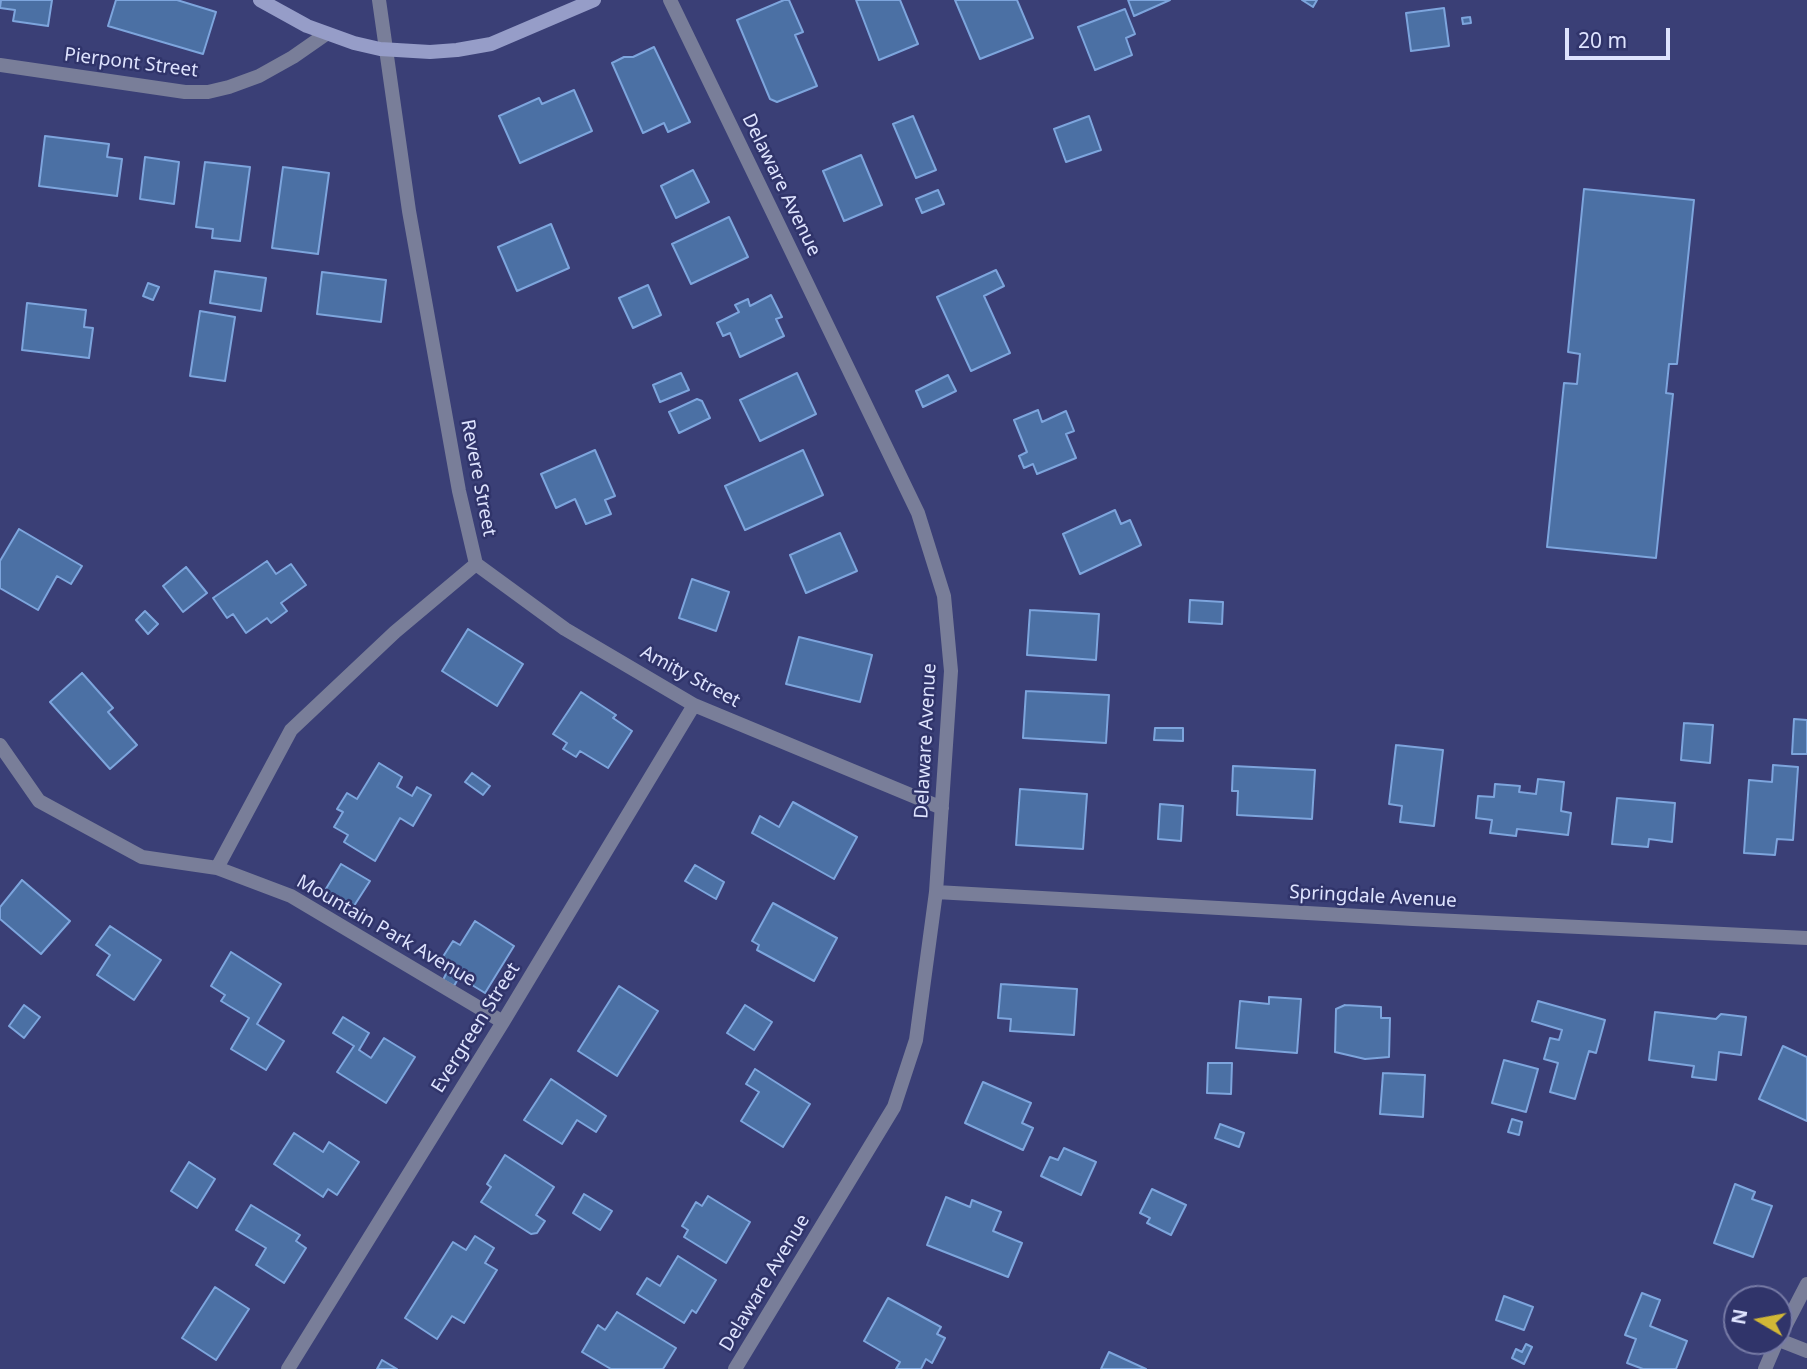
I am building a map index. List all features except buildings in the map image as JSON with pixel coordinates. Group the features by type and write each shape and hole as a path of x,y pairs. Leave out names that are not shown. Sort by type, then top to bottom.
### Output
{"main road":[{"path":"260,0 326,34 354,43 386,50 440,52 483,46 507,38 594,0"}],"street":[{"name":"Revere Street","path":"217,868 291,730 395,632 476,564 459,491 409,211 379,0"},
{"name":"Delaware Avenue","path":"670,0 918,513 943,596 951,671 936,892 916,1040 894,1107 735,1369"},
{"name":"Pierpont Street","path":"0,65 194,93 208,92 259,76 326,34"},
{"name":"Amity Street","path":"476,564 565,629 694,705 942,808"},
{"name":"Evergreen Street","path":"288,1369 694,705"},
{"name":"Mountain Park Avenue","path":"0,745 39,801 142,857 217,868 291,896 503,1021"},
{"name":"Springdale Avenue","path":"936,892 1386,918 1807,938"},
{"path":"1793,1312 1807,1284"}]}
